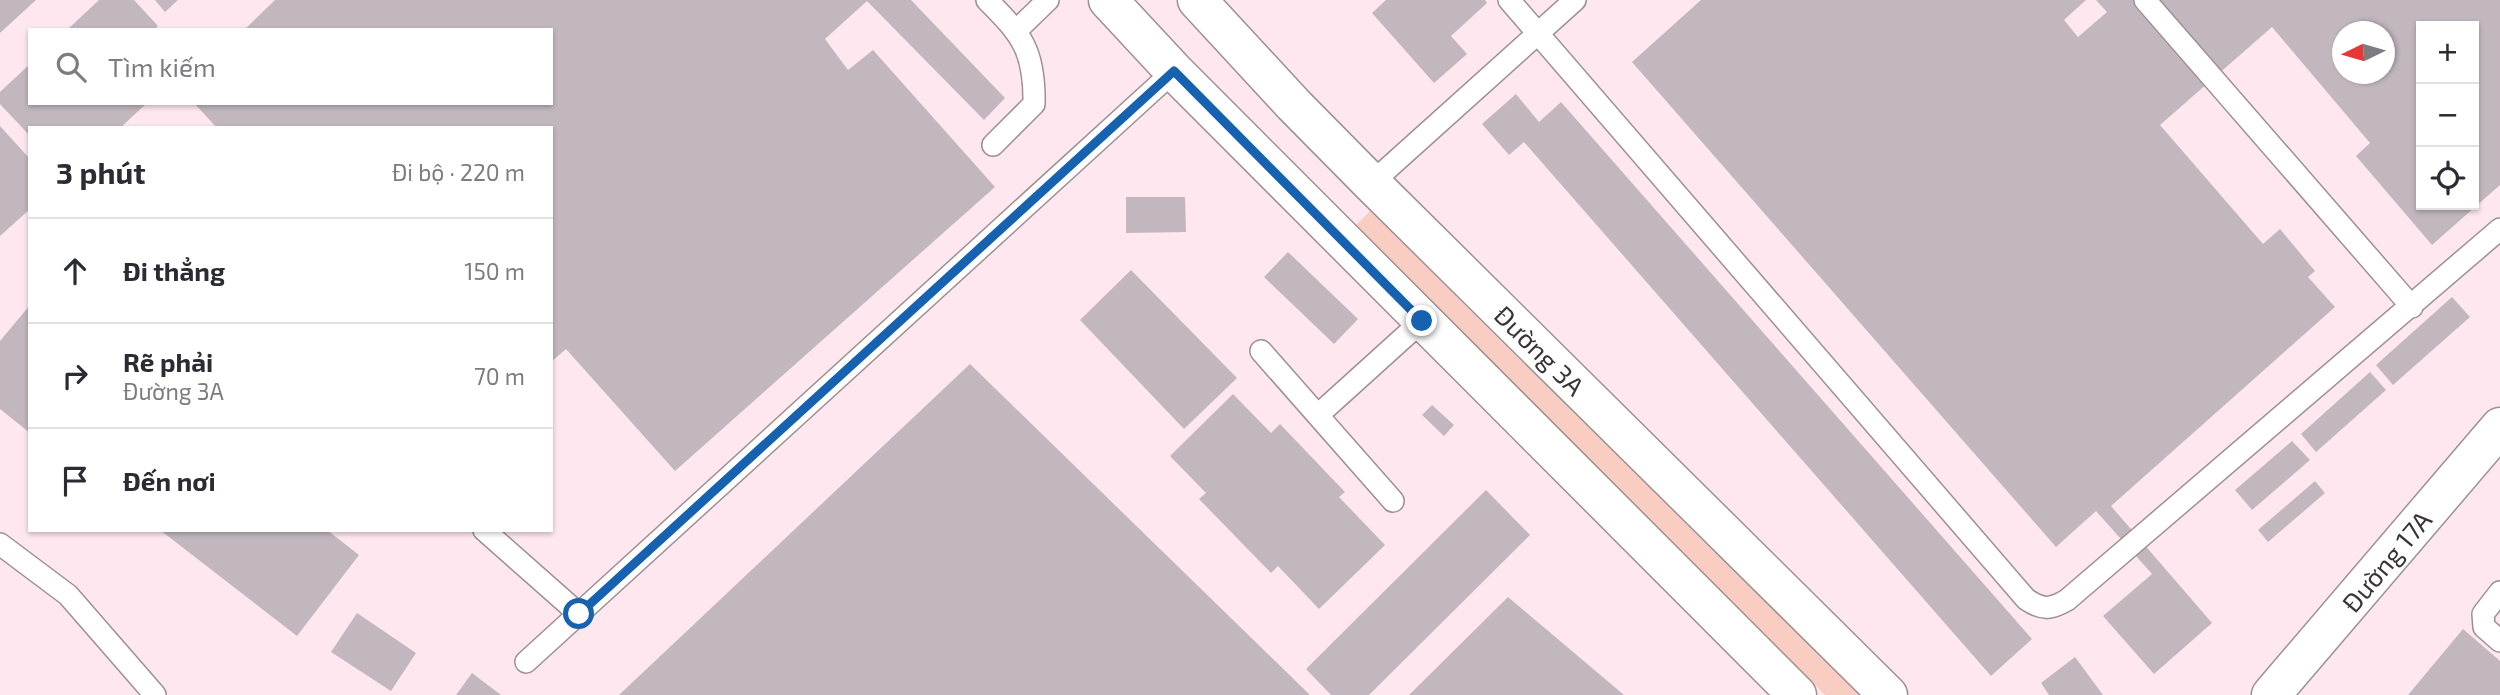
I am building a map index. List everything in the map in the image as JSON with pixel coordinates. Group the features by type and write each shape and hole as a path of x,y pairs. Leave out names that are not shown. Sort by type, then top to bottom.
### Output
{"street":[{"path":"1108,0 1174,71 1797,695"},
{"name":"Đường 3A","path":"1197,0 1293,104 1372,184 1888,695"},
{"path":"1248,145 1293,104"},
{"name":"Đường 17A","path":"2271,695 2500,427"}],"lane":[{"path":"987,0 1017,30 1029,57 1035,83 1034,103 993,145"},
{"path":"1017,30 1048,0"},
{"path":"1509,0 2025,599 2040,608 2053,608 2067,600 2500,229"},
{"path":"1372,184 1575,0"},
{"path":"2145,0 2412,307"},
{"path":"526,662 1174,71"},
{"path":"1318,415 1422,321"},
{"path":"1261,351 1393,501"},
{"path":"486,532 579,614"},
{"path":"0,544 68,595 155,695"},
{"path":"2500,592 2483,614 2484,627 2500,641"}],"shaded area":[{"path":"0,0 2500,0 2500,695 0,695"},
{"path":"1370,211 1859,695 1825,695 1356,225"}],"building":[{"path":"0,0 36,0 0,33"},
{"path":"99,0 134,0 158,26 156,28 69,28"},
{"path":"155,0 178,0 165,12"},
{"path":"275,0 911,0 1005,98 984,120 867,1 825,39 848,70 873,50 995,187 675,471 566,349 553,360 553,126 215,126 196,105 553,105 553,28 246,28"},
{"path":"1386,0 1485,0 1487,3 1451,36 1467,54 1434,83 1372,13"},
{"path":"1701,0 2086,0 2064,20 2078,37 2107,12 2096,0 2500,0 2500,185 2479,204 2479,21 2416,21 2416,210 2472,210 2432,245 2356,156 2370,143 2272,27 2160,125 2263,244 2280,229 2315,271 2308,277 2335,307 2111,506 2212,623 2154,674 2103,616 2152,574 2096,511 2056,547 1632,62"},
{"path":"28,66 28,105 145,105 122,126 28,126 28,134 0,104 0,92"},
{"path":"1516,94 1539,122 1561,102 2032,639 1991,676 1524,142 1509,155 1482,124"},
{"path":"0,126 28,157 28,211 0,236"},
{"path":"1126,197 1185,197 1186,232 1126,233"},
{"path":"1288,252 1358,319 1334,344 1264,277"},
{"path":"1131,270 1237,378 1184,429 1080,320"},
{"path":"2452,297 2470,317 2393,385 2376,365"},
{"path":"28,307 28,431 0,409 0,341"},
{"path":"970,364 1310,695 619,695"},
{"path":"2370,372 2386,390 2316,452 2301,434"},
{"path":"1233,394 1271,433 1280,424 1345,492 1339,497 1385,545 1319,609 1278,566 1271,573 1199,499 1206,493 1170,456"},
{"path":"1432,405 1454,425 1444,436 1422,415"},
{"path":"2292,441 2310,460 2252,510 2235,490"},
{"path":"2315,481 2325,493 2268,542 2258,530"},
{"path":"1486,490 1530,535 1369,695 1331,695 1306,669"},
{"path":"163,532 330,532 359,555 297,636"},
{"path":"1508,597 1624,695 1409,695"},
{"path":"357,613 416,653 391,691 331,652"},
{"path":"2463,629 2500,661 2500,695 2408,695"},
{"path":"2075,657 2103,695 2049,695 2041,683"},
{"path":"472,673 501,695 456,695"}],"route":[{"path":"579,614 1174,71 1422,321"}]}
